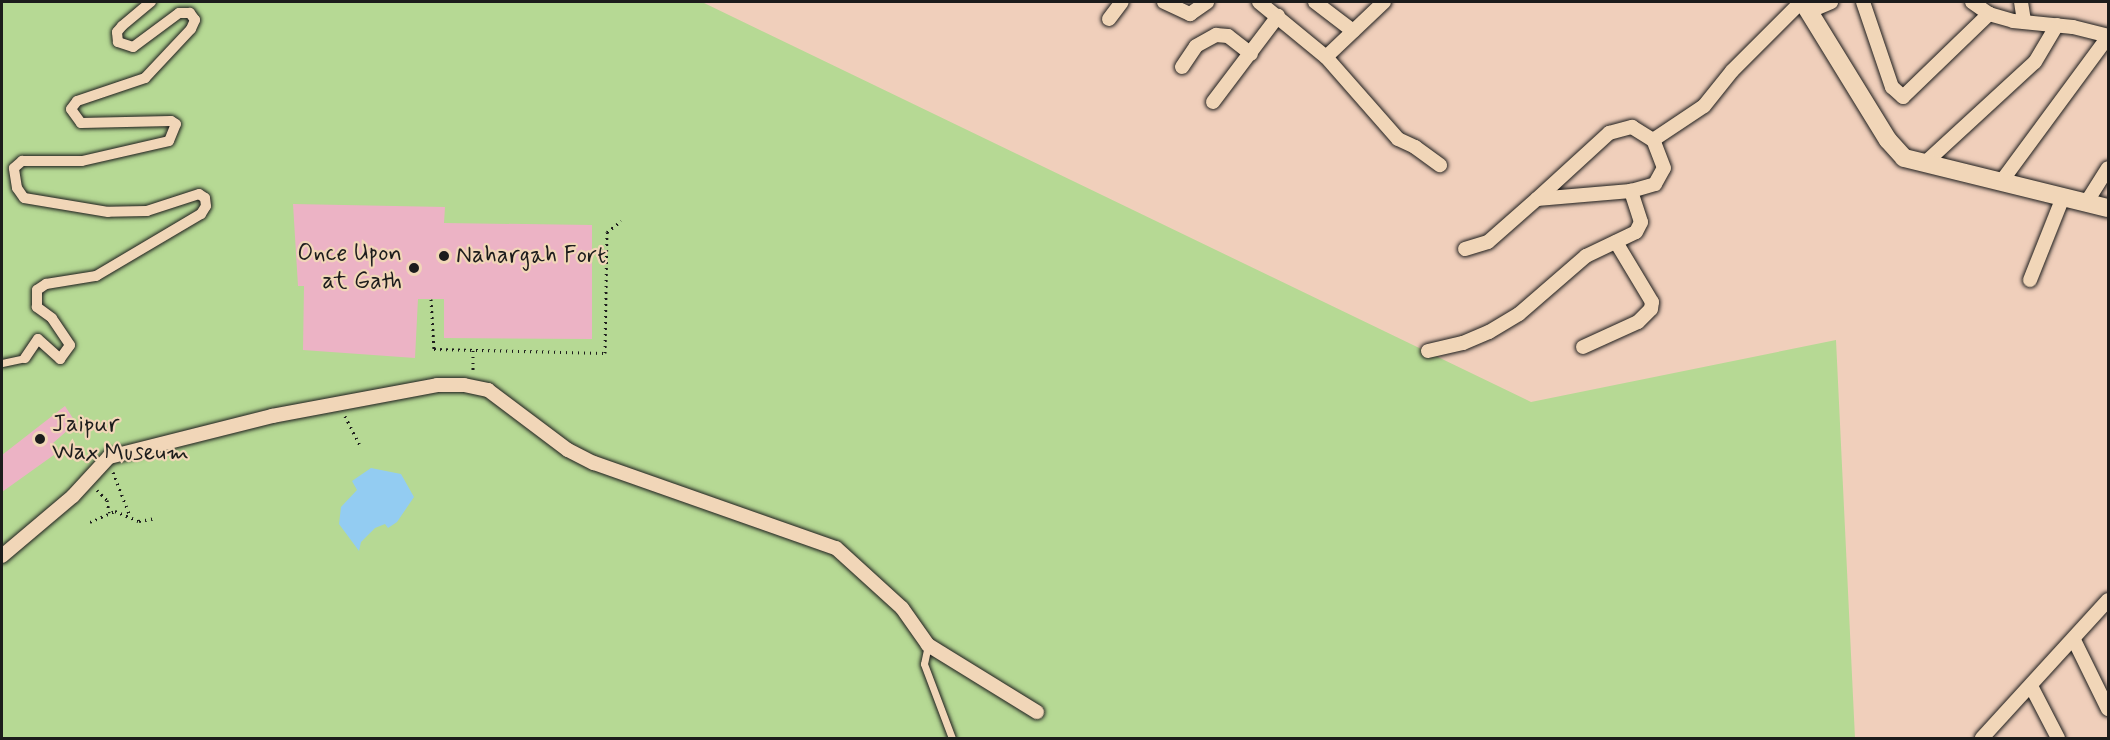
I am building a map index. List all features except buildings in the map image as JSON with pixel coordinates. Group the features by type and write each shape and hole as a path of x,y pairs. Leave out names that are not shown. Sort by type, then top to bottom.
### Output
{"street":[{"path":"25,358 38,339 60,359 70,345 52,318 37,307 37,290 46,284 96,276 201,214 206,206 205,198 198,194 147,211 108,212 24,198 17,188 14,168 22,161 82,161 170,141 176,124 171,121 81,123 70,109 77,101 145,78 190,29 195,20 190,14 179,13 134,47 118,42 117,32 151,2"},
{"path":"1109,19 1122,2"},
{"path":"1164,2 1190,14 1207,2"},
{"path":"1259,2 1326,57 1398,139 1415,147 1440,165"},
{"path":"1315,2 1353,31"},
{"path":"1326,57 1384,2"},
{"path":"1653,140 1704,106 1732,71 1805,5 1831,2"},
{"path":"1863,2 1892,87 1903,97 1989,14"},
{"path":"1972,2 1989,14 2109,36 2001,182"},
{"path":"2021,2 2024,22"},
{"path":"1805,5 1888,140 1904,158 2109,208"},
{"path":"1213,102 1278,16"},
{"path":"1925,163 2035,62 2058,26"},
{"path":"1182,67 1196,46 1216,35 1228,36 1251,54"},
{"path":"1465,249 1488,242 1538,200 1609,133 1632,127 1653,140 1664,168 1655,184 1631,191 1538,200"},
{"path":"2086,202 2109,168"},
{"path":"1428,351 1463,343 1489,332 1519,314 1586,256 1636,232 1641,222 1631,191"},
{"path":"2030,280 2063,197"},
{"path":"1583,347 1638,322 1651,309 1652,302 1616,242"},
{"path":"2,556 25,541 108,459 166,441 339,404 437,385 473,387 488,390 568,450 594,463 836,548 902,608 928,645 1037,712"},
{"path":"1982,738 2109,600"},
{"path":"2074,640 2109,710"},
{"path":"2031,686 2058,738"}],"lane":[{"path":"2,363 25,358"},
{"path":"928,645 924,664 952,738"}],"path":[{"path":"431,299 435,349 605,353 607,232 621,220"},
{"path":"473,350 473,387"},
{"path":"339,404 361,447"},
{"path":"108,459 131,517"},
{"path":"88,480 107,500 109,513"},
{"path":"90,522 109,513 131,517 139,521 156,518"}],"green space":[{"path":"2,2 702,2 1531,402 1836,340 1855,738 2,738"}],"water":[{"path":"371,468 401,474 414,497 397,522 388,528 385,524 375,528 361,542 359,551 339,524 341,507 357,490 352,481"}],"place":[{"name":"Nahargah Fort","path":"444,256"},
{"name":"Once Upon at Gath","path":"414,268"},
{"name":"Jaipur Wax Museum","path":"40,439"}]}
